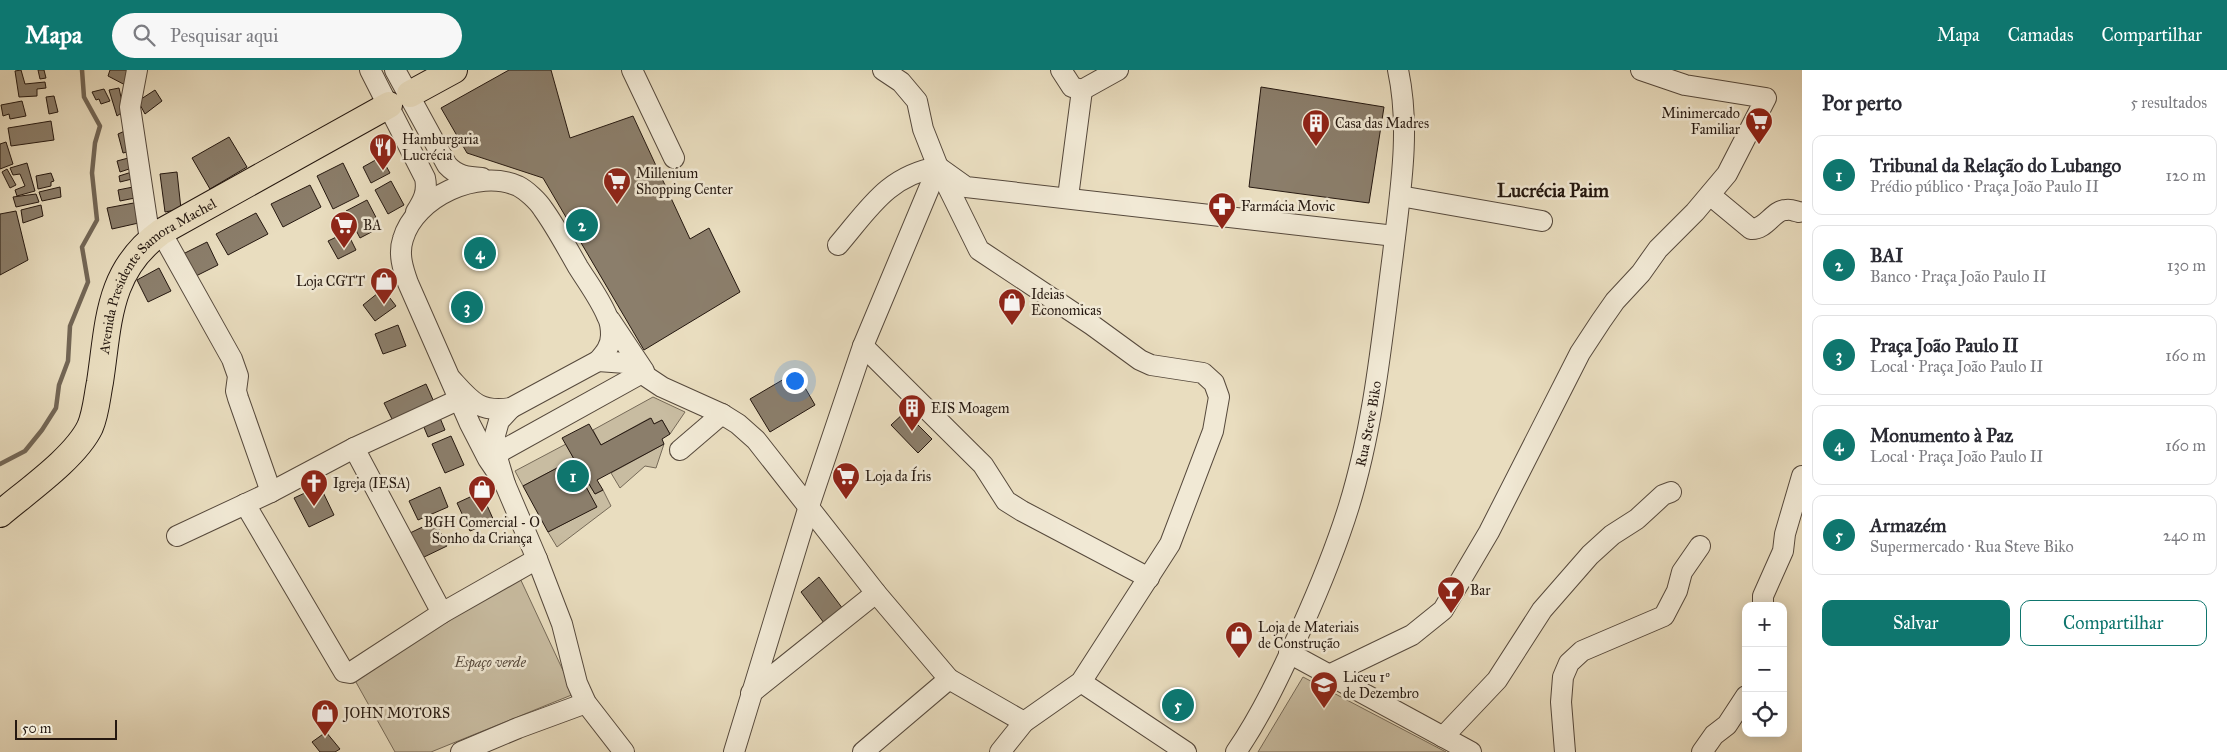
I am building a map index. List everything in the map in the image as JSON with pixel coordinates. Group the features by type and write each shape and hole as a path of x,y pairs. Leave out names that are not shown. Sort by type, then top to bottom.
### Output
{"main road":[{"name":"Avenida Presidente Samora Machel","path":"0,514 75,449 90,427 115,292 139,250 155,236 454,70"}],"street":[{"path":"137,70 130,106 155,236 232,359 238,376 236,391 238,398 271,492"},
{"path":"370,70 400,100 453,172 462,176 498,180 521,187 542,207 608,318 646,376"},
{"path":"395,70 400,100 425,178 426,187 424,197 406,229 402,241 402,265 415,300 460,399 488,458 505,484"},
{"path":"632,70 674,158"},
{"path":"883,70 901,82 916,101 923,128 938,167 979,250 1092,325 1140,360 1151,365 1203,374 1214,383 1219,397 1214,431 1170,544 1082,682 1024,722 1000,752"},
{"path":"1062,70 1072,87 1082,90 1118,70"},
{"name":"Rua Steve Biko","path":"1236,752 1290,654 1324,578 1349,506 1374,389 1400,196 1404,117 1398,70"},
{"path":"1329,675 1412,635 1443,610 1489,532 1580,353 1615,301 1641,273 1658,249 1710,194 1735,160 1766,98 1685,85 1641,70"},
{"path":"1068,197 1082,90"},
{"path":"734,752 809,506 863,346 938,167"},
{"path":"838,245 888,188 901,178 921,170 938,167 966,187 1068,197 1395,236"},
{"path":"406,229 414,217 428,204 448,192 465,184 498,180"},
{"path":"1710,194 1751,229 1761,227 1787,209 1799,212"},
{"path":"1400,196 1542,221"},
{"path":"608,318 611,342 607,351 598,361 511,408 499,421 495,435 496,454 505,484 538,560 562,624 577,682 586,703 624,752"},
{"path":"863,346 983,465 1006,501 1022,512 1149,578"},
{"path":"598,361 626,363 662,387 722,414 738,424 756,440 876,592 949,679 1024,722"},
{"path":"496,454 646,376"},
{"path":"451,379 473,403 482,407 499,410 511,408"},
{"path":"177,536 271,492 354,448 460,399"},
{"path":"680,450 722,414"},
{"path":"354,448 442,613"},
{"path":"1763,602 1763,596 1785,545 1785,534 1801,485"},
{"path":"1443,737 1497,680 1542,610 1590,555 1612,535 1638,519 1663,496 1671,492"},
{"path":"245,504 344,672 356,669 442,613 538,560"},
{"path":"1565,752 1561,702 1563,677 1569,663 1582,651 1664,616 1669,610 1677,591 1682,572 1700,546"},
{"path":"751,693 876,592"},
{"path":"1290,654 1471,752"},
{"path":"864,752 949,679"},
{"path":"1082,682 1186,752"},
{"path":"1702,752 1714,735 1727,725 1742,702"},
{"path":"461,752 518,728 586,703"},
{"path":"502,752 518,728"}],"green space":[{"path":"653,397 685,412 670,434 662,420 654,424 650,418 601,445 593,430"},
{"path":"566,444 574,459 523,486 515,471"},
{"path":"664,444 656,468 645,466 620,488 611,473"},
{"path":"589,484 595,494 603,490 611,506 557,547 548,532 596,507 585,485"},
{"name":"Espaço verde","path":"518,574 574,694 431,752 395,752 352,675"},
{"name":"Liceu 1º de Dezembro","path":"1303,677 1446,752 1258,752"}],"building":[{"path":"21,70 25,84 45,82 46,88 37,89 37,96 19,97 15,71"},
{"path":"38,70 44,70 46,78 40,79"},
{"path":"110,70 132,70 129,87 108,76"},
{"name":"Millenium Shopping Center","path":"509,70 551,70 570,138 633,116 690,239 709,228 740,292 644,350 543,178 467,153 441,108"},
{"name":"Casa das Madres","path":"1261,87 1384,107 1369,203 1249,187"},
{"path":"119,88 124,111 117,116 109,90"},
{"path":"104,89 110,101 101,104 99,99 96,100 92,92"},
{"path":"155,90 162,101 145,114 138,101"},
{"path":"54,96 58,112 49,114 46,97"},
{"path":"22,101 26,116 10,119 9,114 3,116 1,105"},
{"path":"51,121 54,140 11,146 8,128"},
{"path":"127,130 131,151 123,153 118,134"},
{"path":"229,137 247,167 210,189 192,158"},
{"path":"6,142 13,164 0,169 0,144"},
{"path":"132,157 135,167 120,172 117,161"},
{"path":"381,157 390,173 371,183 363,167"},
{"path":"27,163 35,191 17,196 15,190 25,186 20,174 13,175 10,168"},
{"path":"343,163 359,196 333,209 317,176"},
{"path":"7,169 16,185 10,188 2,172"},
{"path":"135,171 136,178 120,182 119,176"},
{"path":"177,172 181,209 165,212 160,174"},
{"path":"51,173 54,181 51,182 51,186 38,189 36,176"},
{"path":"391,181 404,205 388,214 375,190"},
{"path":"310,185 321,207 283,227 271,204"},
{"path":"60,187 61,197 42,201 39,192"},
{"path":"133,187 135,198 120,201 118,190"},
{"path":"36,194 39,202 16,207 13,197"},
{"path":"367,200 381,227 360,238 346,211"},
{"path":"139,202 143,222 112,229 107,208"},
{"path":"41,205 43,216 23,223 21,210"},
{"path":"16,211 28,260 0,275 0,214"},
{"path":"256,213 268,234 228,255 216,234"},
{"path":"347,232 356,250 338,259 328,241"},
{"path":"207,242 218,265 194,277 183,254"},
{"path":"159,268 171,291 148,302 137,280"},
{"path":"383,289 396,306 375,321 363,305"},
{"path":"398,325 406,346 383,354 375,334"},
{"path":"796,372 815,405 770,432 750,399"},
{"path":"426,384 434,402 393,421 384,403"},
{"name":"EIS Moagem","path":"905,412 932,439 918,453 891,425"},
{"path":"440,418 445,430 428,437 423,425"},
{"path":"651,418 654,424 662,420 670,434 662,439 664,444 597,480 603,490 595,494 589,484 585,485 597,507 548,532 523,486 574,459 562,438 589,424 601,445"},
{"path":"451,436 464,465 445,473 432,444"},
{"name":"Igreja (IESA)","path":"320,486 334,515 309,527 294,498"},
{"path":"440,487 448,507 418,520 409,501"},
{"path":"481,492 494,521 470,531 457,503"},
{"path":"435,521 447,546 422,558 410,533"},
{"path":"819,577 843,609 824,623 801,592"},
{"path":"1179,697 1188,700 1178,712 1166,709"},
{"name":"JOHN MOTORS","path":"326,732 340,749 335,752 320,752 312,742"}],"waterway":[{"path":"0,464 25,451 42,430 56,408 59,385 68,361 70,326 88,282 82,247 97,220 92,173 95,143 100,126 84,97 82,70"}],"place":[{"name":"Minimercado Familiar","path":"1759,145"},
{"name":"Casa das Madres","path":"1316,147"},
{"name":"Hamburgaria Lucrécia","path":"383,171"},
{"name":"Millenium Shopping Center","path":"617,205"},
{"name":"BAI","path":"582,225"},
{"name":"Farmácia Movic","path":"1222,230"},
{"name":"BA","path":"344,249"},
{"name":"Monumento à Paz","path":"480,253"},
{"name":"Loja CGTT","path":"384,305"},
{"name":"Praça João Paulo II","path":"467,307"},
{"name":"Ideias Economicas","path":"1012,326"},
{"name":"EIS Moagem","path":"912,432"},
{"name":"Tribunal da Relação do Lubango","path":"573,476"},
{"name":"Loja da Íris","path":"846,500"},
{"name":"Igreja (IESA)","path":"314,507"},
{"name":"BGH Comercial - O Sonho da Criança","path":"482,513"},
{"name":"Bar","path":"1451,614"},
{"name":"Loja de Materiais de Construção","path":"1239,659"},
{"name":"Armazém","path":"1178,705"},
{"name":"Liceu 1º de Dezembro","path":"1324,709"},
{"name":"JOHN MOTORS","path":"325,737"}],"district":[{"name":"Lucrécia Paim","path":"1553,190"}]}
